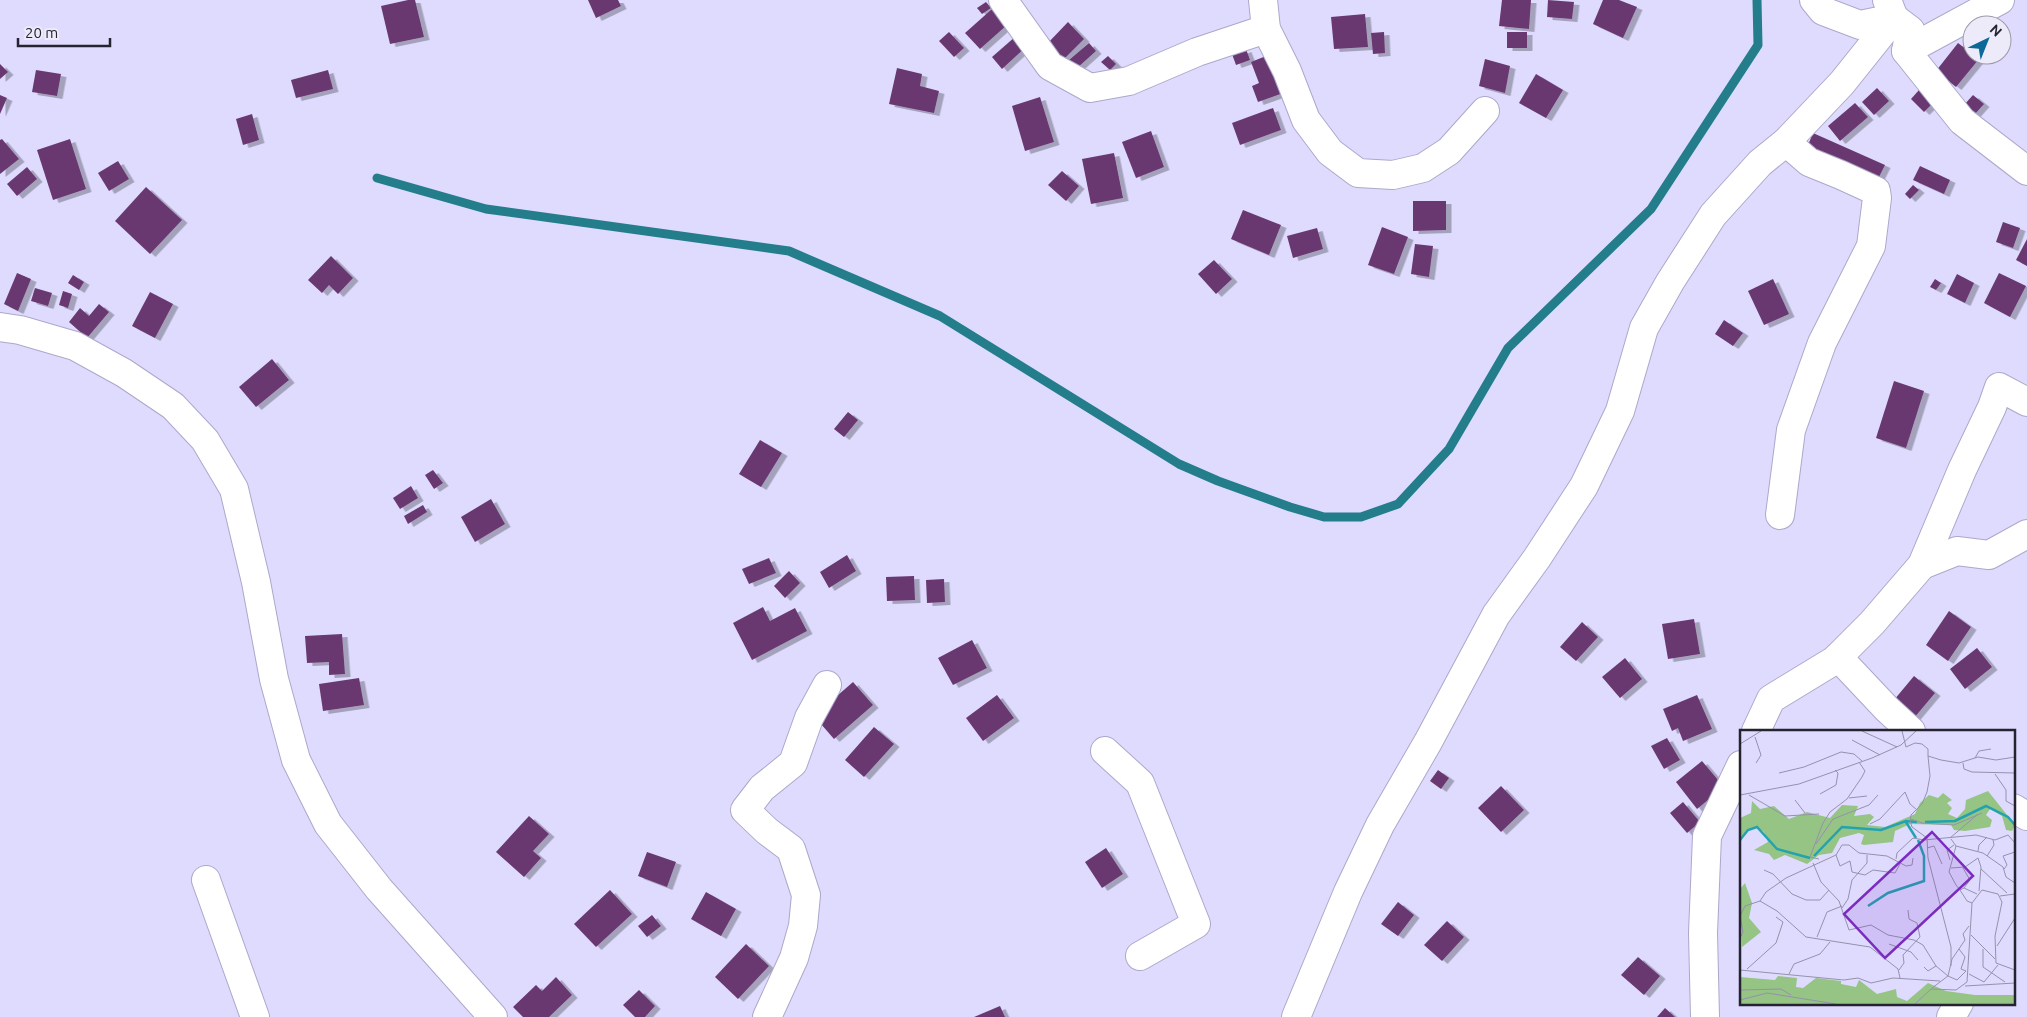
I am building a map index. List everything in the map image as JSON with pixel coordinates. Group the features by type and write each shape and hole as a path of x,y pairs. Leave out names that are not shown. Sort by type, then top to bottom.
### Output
{"street":[{"path":"1003,0 1050,66 1090,88 1128,81 1197,52 1266,29"},
{"path":"1263,0 1266,29 1287,70 1306,120 1330,152 1358,173 1393,176 1423,168 1449,151 1485,111"},
{"path":"1814,0 1823,11 1860,25 1891,9"},
{"path":"1906,51 2000,0"},
{"path":"1891,9 1910,30 1906,51 1962,121 2027,171"},
{"path":"1296,1017 1348,892 1380,825 1428,742 1496,616 1584,486 1620,411 1644,328 1670,282 1713,215 1760,163 1786,142 1842,83 1891,9"},
{"path":"1780,515 1791,430 1822,343 1871,246 1877,198 1876,191 1841,174 1809,162 1786,142"},
{"path":"0,327 20,330 74,346 124,373 173,406 205,440 234,489 256,582 274,679 296,760 328,824 378,889 493,1017"},
{"path":"1756,730 1771,699 1838,658 1872,623 1922,565 1962,470 1992,407 1998,387 2027,402"},
{"path":"1922,565 1957,551 1989,555 2027,534"},
{"path":"1838,658 1910,730"},
{"path":"767,1017 794,958 803,926 806,895 791,849 767,831 745,810 762,788 793,763 809,718 826,686"},
{"path":"1105,751 1140,784 1196,924 1140,956"},
{"path":"1705,1017 1703,933 1707,836 1740,767"},
{"path":"2014,809 2027,816"},
{"path":"206,880 254,1017"},
{"path":"1952,1017 1958,1004"}],"building":[{"path":"415,0 424,37 390,44 381,6"},
{"path":"588,0 618,0 621,6 596,18"},
{"path":"1502,0 1531,0 1529,29 1499,26"},
{"path":"1548,0 1574,2 1572,19 1547,17"},
{"path":"1603,0 1619,0 1637,7 1623,38 1593,24"},
{"path":"986,2 991,8 982,14 977,8"},
{"path":"992,9 1007,25 980,49 965,33"},
{"path":"1365,14 1368,47 1334,49 1331,17"},
{"path":"1068,22 1084,39 1062,61 1046,45"},
{"path":"949,32 964,48 954,57 939,41"},
{"path":"1384,32 1385,53 1373,54 1371,33"},
{"path":"1507,32 1527,32 1527,48 1507,48"},
{"path":"1016,36 1026,47 1002,69 992,57"},
{"path":"1089,43 1096,51 1076,69 1068,61"},
{"path":"1958,43 1962,46 1962,65 1974,65 1956,87 1936,71"},
{"path":"1246,49 1250,60 1236,65 1232,54"},
{"path":"1271,54 1286,92 1258,102 1252,86 1259,83 1251,62"},
{"path":"1108,56 1116,64 1110,70 1101,62"},
{"path":"1485,59 1510,66 1505,93 1479,86"},
{"path":"0,64 8,72 0,79"},
{"path":"897,68 922,74 920,86 939,91 934,113 889,104"},
{"path":"36,70 61,74 57,96 32,92"},
{"path":"328,70 333,89 296,98 291,80"},
{"path":"1536,74 1563,90 1546,118 1519,103"},
{"path":"1877,88 1889,101 1874,115 1862,102"},
{"path":"1919,90 1933,103 1924,112 1911,99"},
{"path":"0,95 7,98 0,114"},
{"path":"1973,95 1984,104 1975,114 1964,105"},
{"path":"1040,97 1054,142 1025,151 1012,106"},
{"path":"1855,103 1868,117 1840,141 1828,126"},
{"path":"1273,108 1281,130 1240,145 1232,123"},
{"path":"252,114 259,140 243,145 236,119"},
{"path":"1151,131 1164,167 1136,178 1122,142"},
{"path":"1813,133 1885,165 1877,181 1806,150"},
{"path":"2,139 19,159 0,174 0,140"},
{"path":"70,139 86,189 53,200 37,150"},
{"path":"1114,153 1123,198 1091,204 1082,159"},
{"path":"118,161 129,179 109,191 98,173"},
{"path":"1920,166 1950,180 1944,194 1913,180"},
{"path":"27,167 37,179 17,196 7,184"},
{"path":"1062,171 1079,186 1066,201 1048,185"},
{"path":"1913,185 1919,190 1910,199 1905,194"},
{"path":"146,187 182,220 150,254 115,221"},
{"path":"1413,201 1446,201 1446,230 1413,231"},
{"path":"1243,210 1281,225 1269,255 1231,239"},
{"path":"2003,222 2020,228 2013,248 1996,242"},
{"path":"1382,227 1408,237 1394,274 1368,265"},
{"path":"1317,228 1323,249 1293,258 1287,236"},
{"path":"2027,239 2027,266 2016,260"},
{"path":"1415,244 1433,246 1429,277 1411,274"},
{"path":"331,256 353,278 338,294 329,285 322,293 308,280"},
{"path":"1214,260 1232,279 1216,294 1198,274"},
{"path":"17,273 31,279 18,311 4,304"},
{"path":"1999,273 2026,286 2010,317 1984,303"},
{"path":"1957,274 1974,283 1965,303 1947,294"},
{"path":"73,275 84,282 79,290 68,283"},
{"path":"1773,279 1789,314 1764,325 1748,291"},
{"path":"1935,279 1941,283 1936,290 1930,287"},
{"path":"35,288 52,293 48,306 31,301"},
{"path":"63,291 72,294 68,308 59,305"},
{"path":"150,292 173,304 155,338 132,326"},
{"path":"99,304 109,312 87,338 69,322 80,308 89,316"},
{"path":"1724,320 1743,333 1733,346 1715,334"},
{"path":"272,359 289,380 256,407 239,387"},
{"path":"1894,381 1924,391 1906,448 1876,438"},
{"path":"848,412 858,420 844,437 834,429"},
{"path":"760,440 782,453 761,487 739,474"},
{"path":"433,470 443,483 434,489 425,475"},
{"path":"411,486 418,498 400,509 393,498"},
{"path":"491,499 505,524 475,542 461,517"},
{"path":"423,505 427,512 408,524 404,516"},
{"path":"847,555 856,571 829,588 820,572"},
{"path":"769,558 776,573 749,584 742,569"},
{"path":"789,571 800,583 785,598 774,586"},
{"path":"914,576 915,600 887,601 886,577"},
{"path":"944,579 945,602 927,603 926,580"},
{"path":"763,607 770,621 795,608 807,631 752,660 733,623"},
{"path":"1949,611 1971,627 1948,661 1926,645"},
{"path":"1694,619 1700,654 1668,659 1662,624"},
{"path":"1582,622 1598,637 1576,661 1560,647"},
{"path":"342,634 345,674 329,675 329,662 307,663 305,636"},
{"path":"972,640 987,668 953,685 938,658"},
{"path":"1977,648 1992,667 1965,689 1950,669"},
{"path":"1625,658 1642,679 1620,698 1602,677"},
{"path":"1914,676 1935,693 1914,718 1894,700"},
{"path":"359,678 364,705 323,711 319,684"},
{"path":"853,682 873,705 834,739 814,716"},
{"path":"997,695 1014,718 983,741 966,718"},
{"path":"1697,695 1712,729 1683,741 1678,728 1672,731 1663,709"},
{"path":"874,727 894,744 864,777 845,760"},
{"path":"1667,738 1680,760 1664,769 1651,746"},
{"path":"1702,761 1724,787 1697,809 1676,782"},
{"path":"1438,770 1449,778 1441,789 1430,781"},
{"path":"1501,786 1524,810 1501,832 1478,808"},
{"path":"1683,802 1700,822 1687,833 1670,813"},
{"path":"529,816 549,834 533,851 541,858 524,877 496,852"},
{"path":"1106,848 1123,874 1102,888 1085,862"},
{"path":"647,852 676,862 667,887 638,876"},
{"path":"610,890 632,914 596,947 574,924"},
{"path":"706,892 736,909 721,936 691,919"},
{"path":"1398,902 1414,915 1398,936 1381,924"},
{"path":"652,915 661,926 647,937 638,926"},
{"path":"1447,921 1464,937 1442,961 1424,945"},
{"path":"746,944 769,966 738,999 715,977"},
{"path":"1638,957 1660,976 1644,995 1621,975"},
{"path":"556,977 572,995 549,1017 523,1017 513,1007 536,985 542,991"},
{"path":"639,990 655,1006 645,1017 635,1017 623,1005"},
{"path":"1000,1006 1005,1017 974,1017"},
{"path":"1665,1008 1675,1017 1657,1017"}],"waterway":[{"path":"377,178 486,209 789,251 940,316 1179,464 1218,481 1324,517 1361,517 1398,504 1449,449 1508,348 1651,209 1758,45 1757,0"}]}
